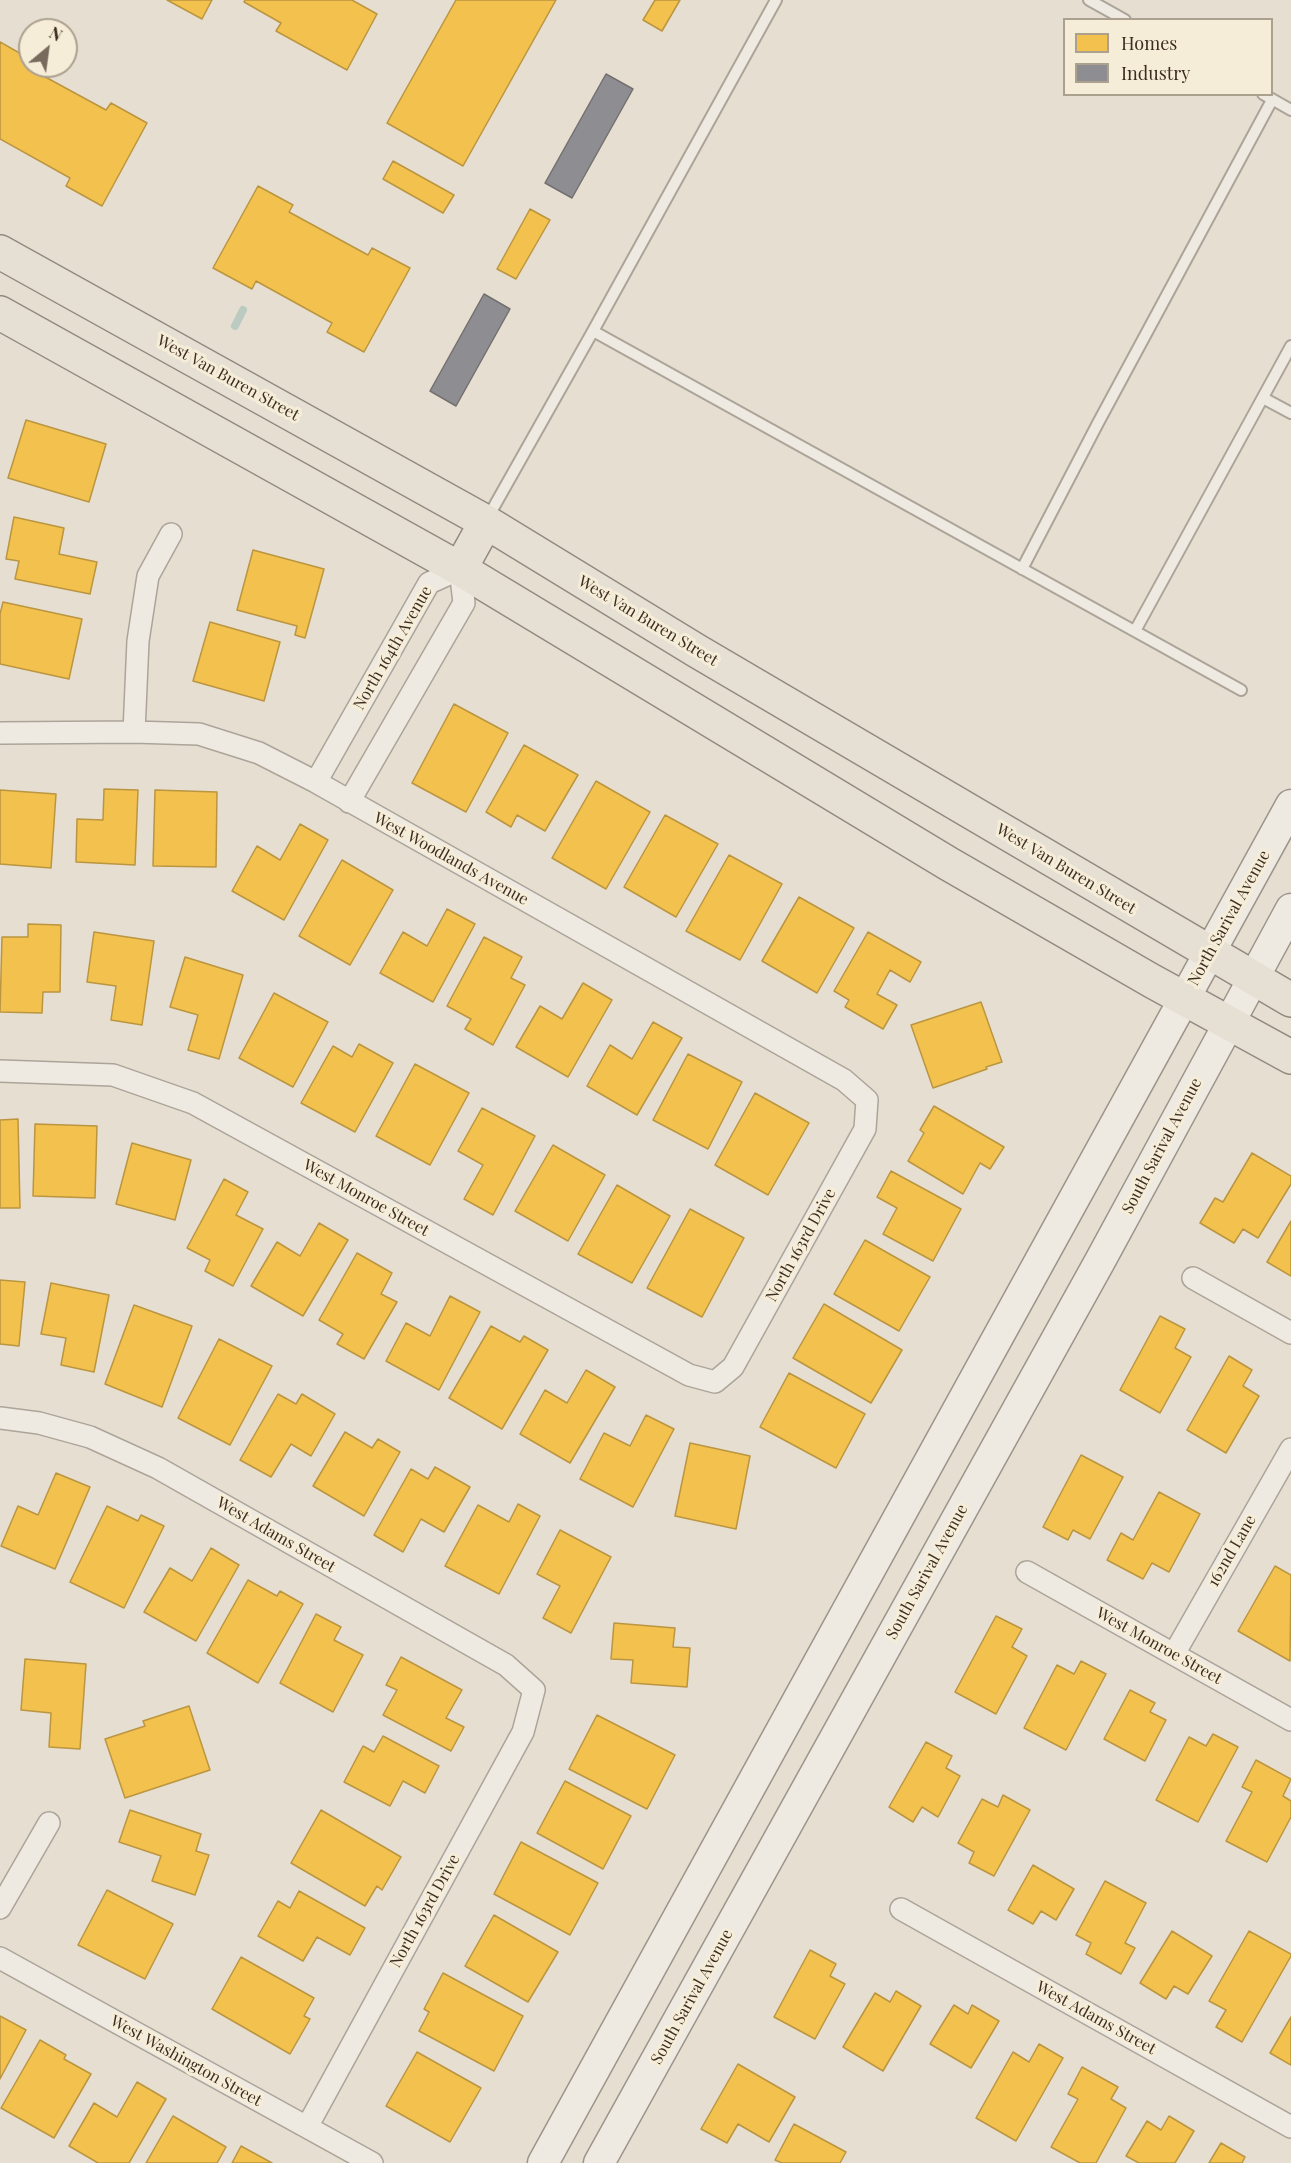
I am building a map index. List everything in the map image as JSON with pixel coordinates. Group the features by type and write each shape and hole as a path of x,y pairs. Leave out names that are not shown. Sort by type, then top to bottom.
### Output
{"main road":[{"name":"West Van Buren Street","path":"0,252 486,522 697,651 1209,954 1291,1000"},
{"path":"0,313 460,569 949,864 1184,999 1291,1057"},
{"path":"460,569 486,522"},
{"name":"North Sarival Avenue","path":"1184,999 1291,805"},
{"path":"1253,979 1291,909"},
{"name":"South Sarival Avenue","path":"599,2163 1094,1271 1253,979"},
{"path":"543,2163 1184,999"}],"street":[{"path":"134,732 138,642 148,576 171,534"},
{"name":"North 164th Avenue","path":"316,782 429,583 460,569"},
{"path":"349,802 464,603 460,569"},
{"name":"West Woodlands Avenue","path":"0,733 199,734 259,753 316,782 844,1080 867,1100"},
{"name":"West Monroe Street","path":"0,1071 113,1075 193,1103 689,1375 715,1382"},
{"name":"North 163rd Drive","path":"715,1382 733,1367 865,1129 867,1100"},
{"path":"1193,1278 1291,1333"},
{"name":"West Adams Street","path":"0,1418 39,1423 90,1437 158,1468 506,1665 534,1690"},
{"name":"162nd Lane","path":"1174,1654 1291,1449"},
{"name":"West Monroe Street","path":"1027,1572 1291,1720"},
{"name":"North 163rd Drive","path":"307,2127 523,1732 534,1690"},
{"path":"0,1908 49,1823"},
{"name":"West Adams Street","path":"902,1909 1291,2127"},
{"name":"West Washington Street","path":"0,1958 372,2163"}],"lane":[{"path":"486,522 776,0"},
{"path":"1089,0 1121,18"},
{"path":"1022,569 1268,97 1291,110"},
{"path":"593,332 1241,690"},
{"path":"1135,631 1291,346"},
{"path":"1263,398 1291,413"}],"building: Homes":[{"path":"167,0 212,0 202,19"},
{"path":"245,0 352,0 377,14 347,70 276,31 281,23 244,2"},
{"path":"456,0 556,0 463,166 387,123"},
{"path":"655,0 680,0 662,31 643,20"},
{"path":"0,42 18,52 18,78 47,78 106,110 111,103 147,123 102,206 66,186 70,178 0,139"},
{"path":"393,161 454,195 443,213 383,179"},
{"path":"258,186 293,205 289,212 368,255 372,248 410,268 364,352 327,332 332,323 256,281 252,289 213,268"},
{"path":"530,209 550,220 516,279 497,269"},
{"path":"26,420 106,444 89,502 8,478"},
{"path":"14,517 64,528 59,554 97,562 90,594 15,579 19,561 6,559"},
{"path":"253,550 324,569 305,638 295,635 297,626 237,610"},
{"path":"3,602 82,619 69,679 0,664 0,614"},
{"path":"210,622 280,642 264,701 193,681"},
{"path":"454,704 508,733 466,812 412,783"},
{"path":"524,745 578,775 545,831 517,815 511,827 486,812"},
{"path":"596,781 650,812 606,889 552,858"},
{"path":"104,789 138,790 135,865 76,862 77,819 103,820"},
{"path":"0,790 56,794 51,868 0,864"},
{"path":"155,790 217,792 216,867 153,866"},
{"path":"665,815 718,844 676,917 624,887"},
{"path":"300,824 328,840 284,920 232,891 257,846 280,860"},
{"path":"729,855 782,884 740,960 686,931"},
{"path":"342,860 393,890 350,965 299,936"},
{"path":"799,897 854,928 817,993 762,961"},
{"path":"447,909 475,924 433,1002 380,973 403,932 427,946"},
{"path":"28,924 61,925 60,992 43,992 42,1013 0,1012 2,937 28,937"},
{"path":"94,932 154,941 142,1025 111,1020 116,986 87,982"},
{"path":"868,932 921,962 910,982 890,970 877,994 897,1005 883,1029 845,1007 849,1000 834,991"},
{"path":"484,937 522,957 511,978 525,985 493,1045 465,1029 471,1019 447,1006"},
{"path":"185,957 243,975 219,1059 188,1050 198,1015 170,1007"},
{"path":"583,983 612,1000 568,1077 516,1047 540,1006 562,1019"},
{"path":"274,993 328,1022 293,1087 239,1058"},
{"path":"981,1002 1002,1062 933,1088 911,1025"},
{"path":"653,1022 682,1038 637,1115 587,1086 610,1045 632,1059"},
{"path":"359,1044 393,1063 355,1132 301,1103 333,1046 352,1057"},
{"path":"688,1054 742,1082 708,1149 653,1120"},
{"path":"415,1064 469,1093 430,1165 376,1136"},
{"path":"755,1093 809,1123 768,1195 715,1165"},
{"path":"934,1106 1004,1147 990,1169 980,1163 963,1194 908,1161 924,1133 920,1130"},
{"path":"482,1108 535,1136 493,1215 464,1199 483,1165 458,1151"},
{"path":"18,1119 20,1208 0,1208 0,1120"},
{"path":"35,1124 97,1126 95,1198 33,1196"},
{"path":"132,1143 191,1160 175,1220 116,1204"},
{"path":"553,1145 605,1175 568,1241 515,1211"},
{"path":"1252,1153 1291,1176 1291,1184 1258,1238 1243,1229 1234,1243 1200,1223 1215,1198 1223,1202"},
{"path":"891,1171 961,1209 933,1261 883,1234 897,1208 877,1197"},
{"path":"224,1179 248,1192 236,1215 263,1229 233,1286 205,1271 210,1260 187,1248"},
{"path":"617,1185 670,1216 632,1283 578,1254"},
{"path":"690,1209 744,1238 702,1317 647,1288"},
{"path":"1291,1221 1291,1276 1267,1262"},
{"path":"319,1223 348,1240 303,1316 251,1286 277,1242 300,1256"},
{"path":"865,1240 930,1277 899,1331 834,1294"},
{"path":"357,1253 392,1273 381,1294 397,1302 364,1359 337,1344 343,1334 319,1320"},
{"path":"0,1280 25,1282 19,1346 0,1344"},
{"path":"51,1283 109,1295 94,1372 61,1365 66,1338 41,1334"},
{"path":"450,1296 480,1312 439,1390 386,1361 406,1323 430,1336"},
{"path":"824,1304 902,1350 871,1403 793,1358"},
{"path":"134,1305 192,1326 162,1407 105,1384"},
{"path":"1160,1316 1185,1329 1175,1348 1191,1357 1160,1413 1120,1390"},
{"path":"491,1326 520,1342 524,1336 548,1350 502,1429 449,1398"},
{"path":"219,1339 272,1366 230,1445 178,1418"},
{"path":"1229,1356 1252,1370 1243,1386 1259,1396 1226,1453 1187,1430"},
{"path":"586,1370 615,1387 570,1463 520,1434 545,1390 567,1403"},
{"path":"789,1373 865,1414 836,1468 760,1427"},
{"path":"278,1394 296,1404 302,1394 335,1414 311,1456 291,1444 271,1477 240,1460"},
{"path":"646,1415 674,1429 633,1507 580,1479 604,1433 630,1446"},
{"path":"345,1432 372,1448 378,1439 400,1452 364,1516 313,1486"},
{"path":"690,1443 750,1456 736,1529 675,1516"},
{"path":"1081,1455 1123,1477 1090,1539 1073,1530 1068,1540 1043,1527"},
{"path":"435,1467 470,1487 444,1532 421,1519 403,1552 374,1535 411,1469 428,1479"},
{"path":"56,1473 90,1487 55,1569 1,1546 18,1506 38,1515"},
{"path":"1159,1492 1200,1514 1169,1572 1152,1563 1143,1579 1107,1560 1121,1533 1133,1540"},
{"path":"518,1504 540,1516 499,1594 445,1566 478,1505 509,1522"},
{"path":"107,1506 138,1521 141,1515 164,1526 124,1608 70,1582"},
{"path":"560,1530 611,1557 571,1633 543,1618 560,1586 537,1574"},
{"path":"211,1548 239,1565 196,1641 144,1612 170,1568 192,1581"},
{"path":"1275,1566 1291,1575 1290,1661 1238,1631"},
{"path":"248,1580 277,1596 280,1591 303,1604 258,1683 207,1653"},
{"path":"316,1614 341,1627 334,1640 363,1655 333,1712 280,1683"},
{"path":"996,1616 1022,1629 1012,1647 1027,1656 996,1714 955,1692"},
{"path":"614,1623 675,1628 673,1647 690,1648 687,1687 631,1683 633,1660 611,1659"},
{"path":"401,1657 462,1690 446,1718 464,1727 451,1751 383,1715 397,1690 386,1685"},
{"path":"25,1659 86,1664 80,1749 49,1747 51,1713 21,1710"},
{"path":"1081,1661 1106,1674 1066,1750 1024,1728 1057,1665 1074,1674"},
{"path":"1130,1690 1155,1703 1150,1712 1166,1720 1145,1761 1104,1739"},
{"path":"189,1706 210,1770 125,1798 105,1739 145,1726 143,1721"},
{"path":"597,1715 675,1755 647,1809 569,1769"},
{"path":"1213,1734 1238,1747 1198,1822 1156,1800 1189,1737 1206,1746"},
{"path":"383,1736 439,1766 425,1793 403,1781 390,1806 344,1782 363,1746 374,1752"},
{"path":"926,1742 952,1756 946,1768 960,1776 938,1817 922,1807 913,1822 889,1807"},
{"path":"1256,1760 1291,1779 1283,1796 1291,1801 1291,1817 1267,1862 1226,1841 1252,1792 1242,1787"},
{"path":"565,1781 631,1816 603,1869 537,1833"},
{"path":"1003,1795 1030,1810 994,1876 969,1863 974,1852 958,1843 982,1799 998,1807"},
{"path":"130,1810 201,1834 196,1851 209,1855 195,1895 152,1881 161,1856 119,1842"},
{"path":"321,1810 401,1857 382,1890 377,1886 365,1906 291,1863"},
{"path":"521,1842 598,1883 570,1935 494,1894"},
{"path":"1033,1865 1074,1889 1056,1920 1041,1911 1033,1924 1008,1910"},
{"path":"1105,1881 1146,1903 1125,1943 1135,1948 1121,1974 1086,1954 1091,1943 1076,1935"},
{"path":"107,1890 173,1924 145,1979 78,1945"},
{"path":"299,1891 365,1928 350,1955 317,1937 303,1961 258,1936 278,1901 290,1908"},
{"path":"494,1915 558,1952 528,2002 465,1966"},
{"path":"1172,1931 1212,1956 1188,1994 1174,1986 1166,1999 1140,1983"},
{"path":"1249,1931 1291,1956 1242,2042 1216,2027 1226,2010 1209,2001"},
{"path":"810,1950 836,1964 830,1976 845,1984 815,2039 774,2017"},
{"path":"241,1957 314,1998 304,2016 310,2019 290,2054 212,2009"},
{"path":"443,1973 523,2016 494,2071 419,2031 429,2012 424,2009"},
{"path":"896,1991 921,2006 883,2071 843,2047 875,1993 890,2002"},
{"path":"954,2005 968,2014 972,2005 999,2021 971,2068 930,2044"},
{"path":"0,2016 26,2030 0,2079"},
{"path":"1291,2017 1291,2065 1270,2053"},
{"path":"40,2040 66,2055 64,2059 91,2074 54,2138 1,2108"},
{"path":"1039,2044 1063,2058 1016,2141 976,2118 1013,2052 1029,2062"},
{"path":"417,2052 481,2088 450,2142 386,2106"},
{"path":"738,2064 795,2097 769,2142 738,2124 727,2143 701,2129"},
{"path":"1082,2067 1118,2087 1111,2099 1126,2108 1096,2163 1080,2163 1051,2147 1078,2099 1068,2094"},
{"path":"137,2082 166,2099 129,2163 98,2163 69,2146 94,2103 117,2117"},
{"path":"173,2116 226,2147 217,2163 146,2163"},
{"path":"1169,2116 1194,2131 1175,2163 1139,2163 1126,2156 1147,2121 1161,2130"},
{"path":"794,2124 846,2152 840,2163 782,2163 775,2160"},
{"path":"1221,2143 1245,2157 1242,2163 1209,2163"},
{"path":"241,2146 272,2163 232,2163"}],"building: Industry":[{"path":"606,74 633,89 572,198 545,183"},
{"path":"484,294 510,309 456,406 430,391"}],"waterway":[{"path":"235,326 243,310"}]}
